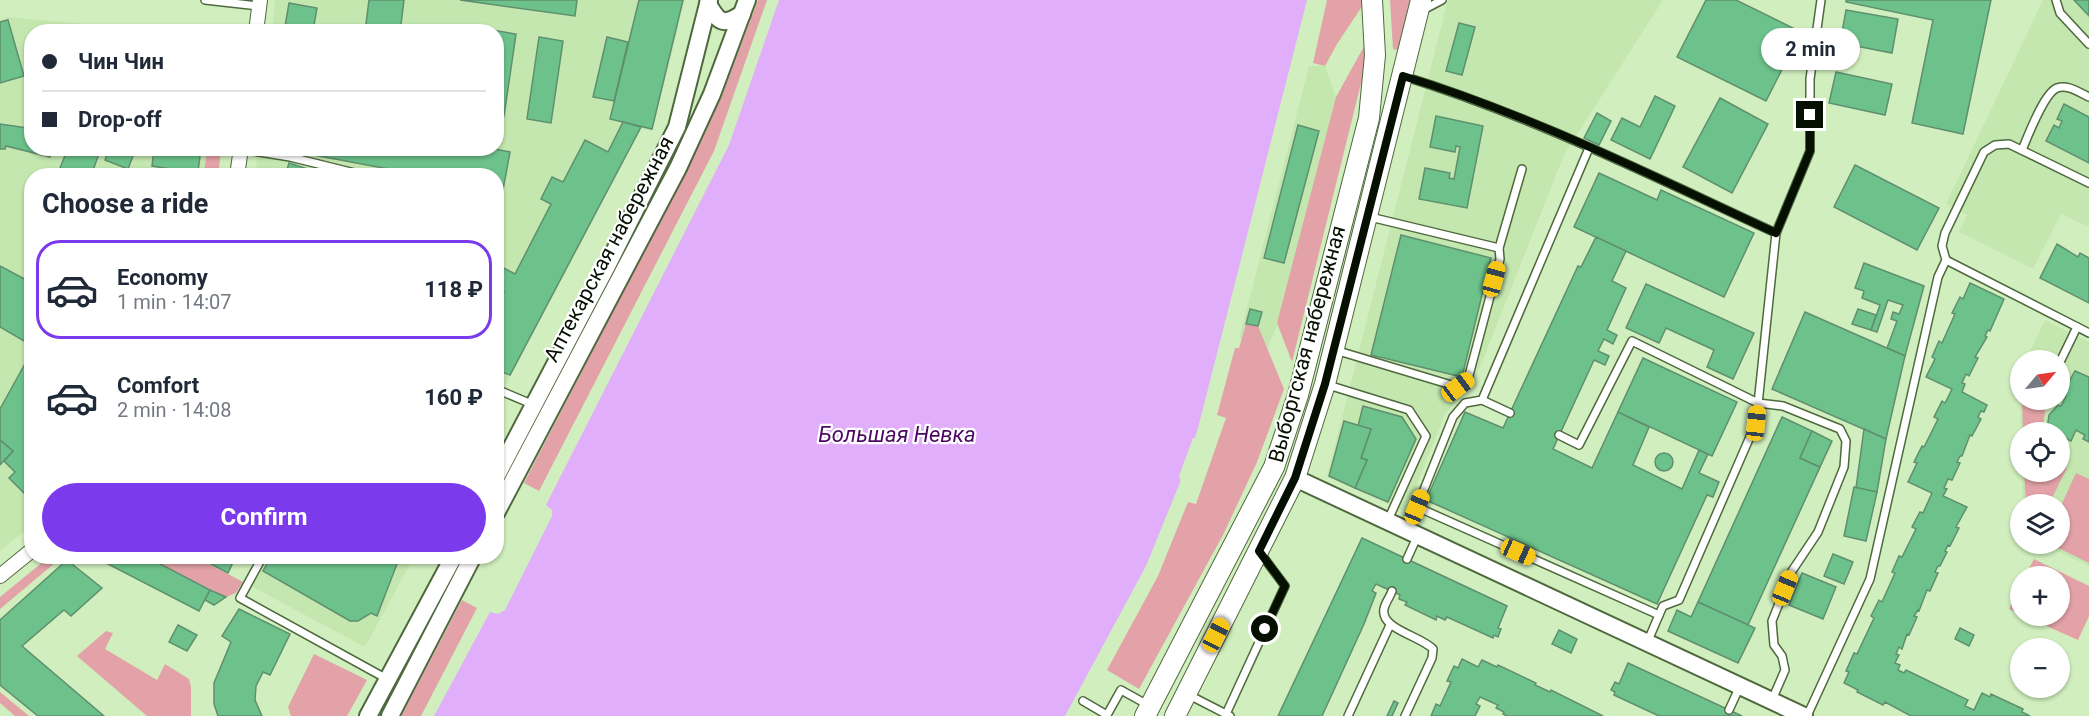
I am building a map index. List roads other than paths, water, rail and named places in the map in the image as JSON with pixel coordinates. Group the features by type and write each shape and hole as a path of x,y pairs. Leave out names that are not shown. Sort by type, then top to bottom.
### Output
{"main road":[{"name":"Выборгская набережная","path":"1148,711 1274,467 1298,395 1369,118 1375,55 1372,0"},
{"name":"Выборгская набережная","path":"1175,716 1295,478 1325,384 1420,6"}],"street":[{"path":"708,2 716,18 723,22 730,21 745,7"},
{"name":"Аптекарская набережная","path":"504,462 676,127 708,2"},
{"path":"257,24 259,3"},
{"name":"Аптекарская набережная","path":"504,498 682,160 712,94 745,7"},
{"path":"1295,478 1805,716"},
{"path":"0,576 24,556"},
{"path":"369,716 450,564"},
{"path":"390,716 469,564"}],"lane":[{"path":"205,0 259,3"},
{"path":"1420,6 1442,0"},
{"path":"1647,643 1663,606 1680,600 1756,423 1776,233 1810,151 1810,79 1821,0"},
{"path":"2056,0 2060,13 2089,44"},
{"path":"1403,76 1461,94 1589,148 1776,233"},
{"path":"2022,150 2049,94 2058,87 2069,87 2089,97"},
{"path":"1805,716 1870,579 1938,277 1946,260 1942,246 1945,233 1984,152 1995,145 2009,144 2089,183"},
{"path":"1482,400 1589,148"},
{"path":"285,156 335,168"},
{"path":"1334,350 1458,387 1468,379 1500,259 1499,248 1522,169"},
{"path":"1367,216 1499,248"},
{"path":"1946,260 2089,333"},
{"path":"2066,350 2078,327"},
{"path":"1559,435 1580,445 1632,341 1758,403 1783,406 1840,429 1846,441 1844,467 1818,532 1792,571 1772,621 1774,645 1782,656 1785,670 1771,701"},
{"path":"1325,384 1409,410 1426,436 1388,522"},
{"path":"504,392 534,405"},
{"path":"1407,559 1417,507 1453,417 1464,403 1482,400 1510,413"},
{"path":"1417,507 1659,615"},
{"path":"1186,694 1228,715 1285,586 1259,551"},
{"path":"259,564 240,598 388,679"},
{"path":"1392,591 1383,610 1385,618 1390,625 1427,642 1433,649 1432,658 1405,716"},
{"path":"1348,716 1390,625"},
{"path":"1729,710 1740,686"},
{"path":"1083,702 1107,715 1121,690 1148,711"}],"water":[{"name":"Большая Невка","path":"779,0 1307,0 1197,432 1181,480 1146,566 1065,716 434,716 490,612 498,614 505,610 552,516 552,510 546,505 729,145"}]}
